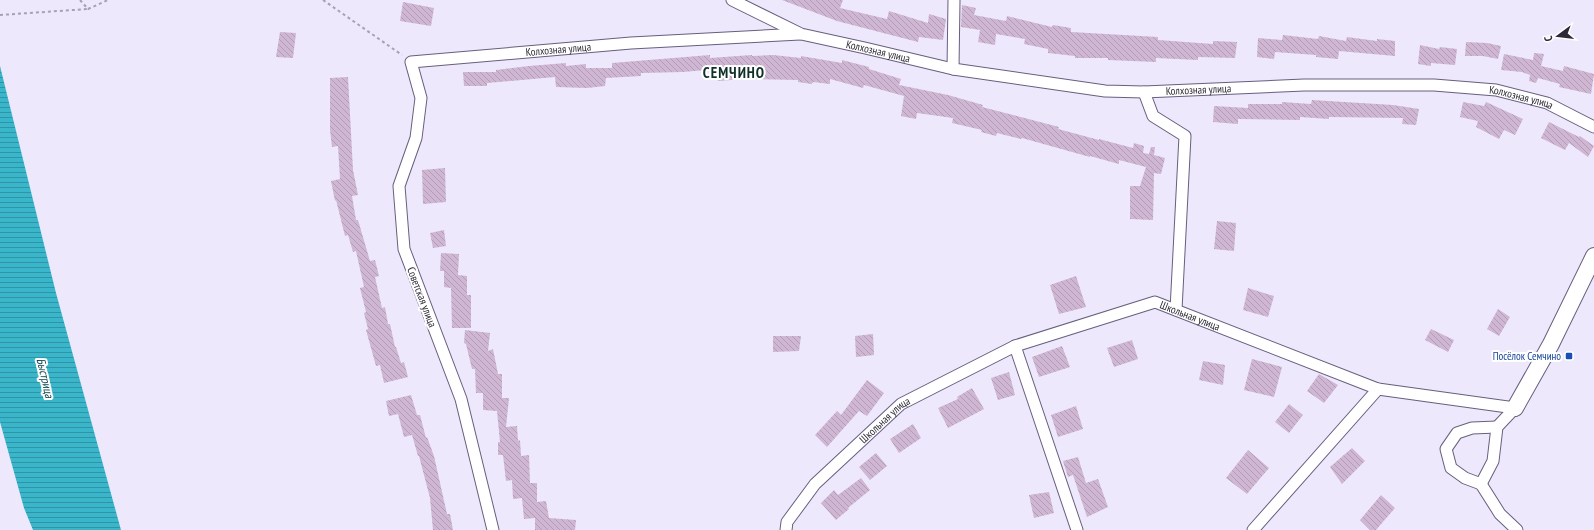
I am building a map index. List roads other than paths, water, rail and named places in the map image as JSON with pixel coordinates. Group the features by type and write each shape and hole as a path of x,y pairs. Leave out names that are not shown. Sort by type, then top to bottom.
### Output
{"street":[{"name":"Колхозная улица","path":"732,0 801,34 953,70 1105,92 1144,92 1304,85 1434,84 1496,90 1547,102 1594,127"},
{"path":"953,70 954,0"},
{"name":"Колхозная улица","path":"412,62 630,43 801,34"},
{"name":"Советская улица","path":"412,62 421,98 416,138 399,186 404,249 461,399 493,530"},
{"path":"1144,92 1154,116 1185,136 1176,310"},
{"path":"1481,484 1493,461 1497,427 1515,408 1551,344 1594,256"},
{"name":"Школьная улица","path":"786,530 787,522 815,484 901,404 1014,346 1155,302 1378,389 1515,408"},
{"path":"1014,346 1077,530"},
{"path":"1253,530 1378,389"},
{"path":"1497,427 1472,428 1457,434 1446,449 1451,468 1465,478 1481,484 1500,514 1517,530"}],"water":[{"name":"Быстрица","path":"0,66 56,293 121,530 33,530 24,508 0,422"}],"place":[{"name":"Посёлок Семчино","path":"1569,356"}],"district":[{"name":"СЕМЧИНО","path":"734,73"}]}
